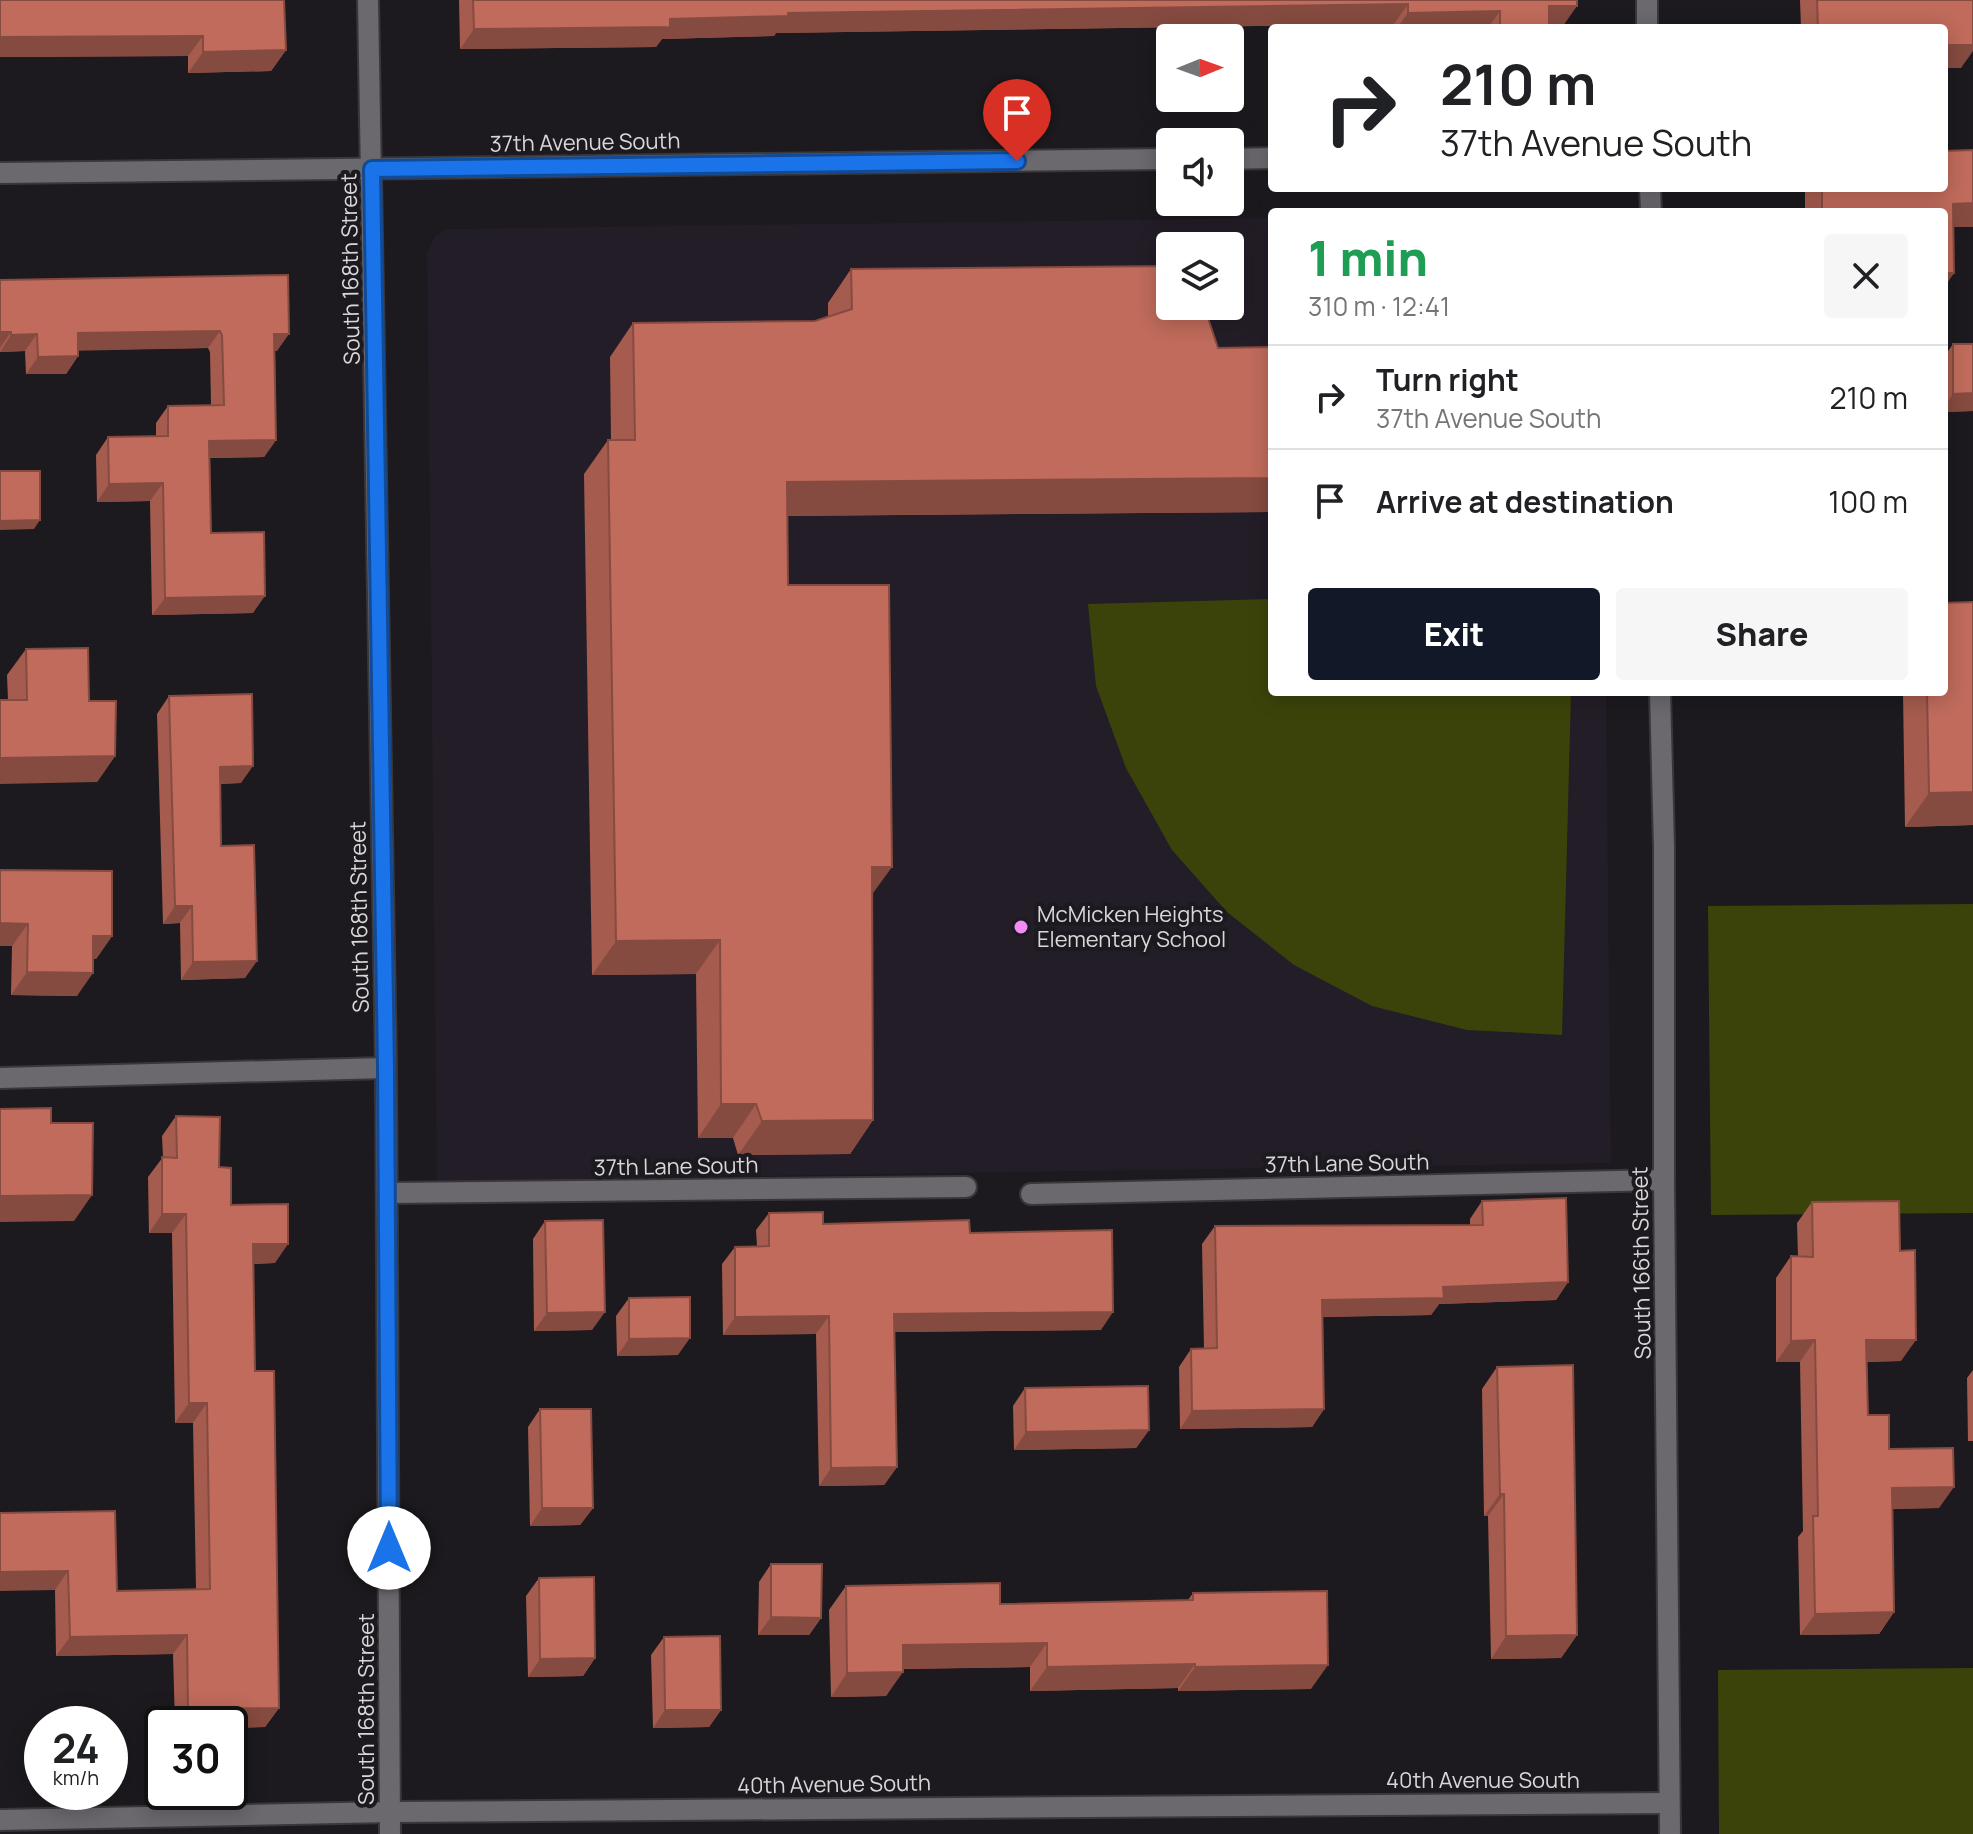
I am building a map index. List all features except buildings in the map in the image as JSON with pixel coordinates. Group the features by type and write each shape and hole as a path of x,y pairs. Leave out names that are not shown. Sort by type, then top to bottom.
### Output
{"street":[{"name":"South 168th Street","path":"368,0 386,1068 390,1834"},
{"path":"1647,0 1647,24"},
{"path":"1244,159 1268,158"},
{"name":"37th Avenue South","path":"0,173 1156,159"},
{"name":"South 166th Street","path":"1660,696 1664,847 1670,1834"},
{"path":"0,1078 386,1068"},
{"name":"37th Lane South","path":"1031,1194 1664,1180"},
{"name":"37th Lane South","path":"387,1193 966,1187"},
{"name":"40th Avenue South","path":"0,1820 390,1812 1669,1803"}],"shaded area":[{"name":"McMicken Heights Elementary School","path":"1268,218 1268,696 1606,696 1611,1163 437,1181 427,253 435,236 447,229"}],"green space":[{"path":"1268,599 1268,696 1571,696 1562,1035 1467,1030 1372,1006 1294,965 1227,912 1172,850 1126,768 1096,686 1088,604"},
{"path":"1973,904 1973,1213 1711,1215 1708,906"},
{"path":"1973,1668 1973,1834 1719,1834 1718,1670"}],"place":[{"name":"McMicken Heights Elementary School","path":"1021,927"}],"route":[{"path":"389,1548 386,1068 372,169 1017,161"}]}
